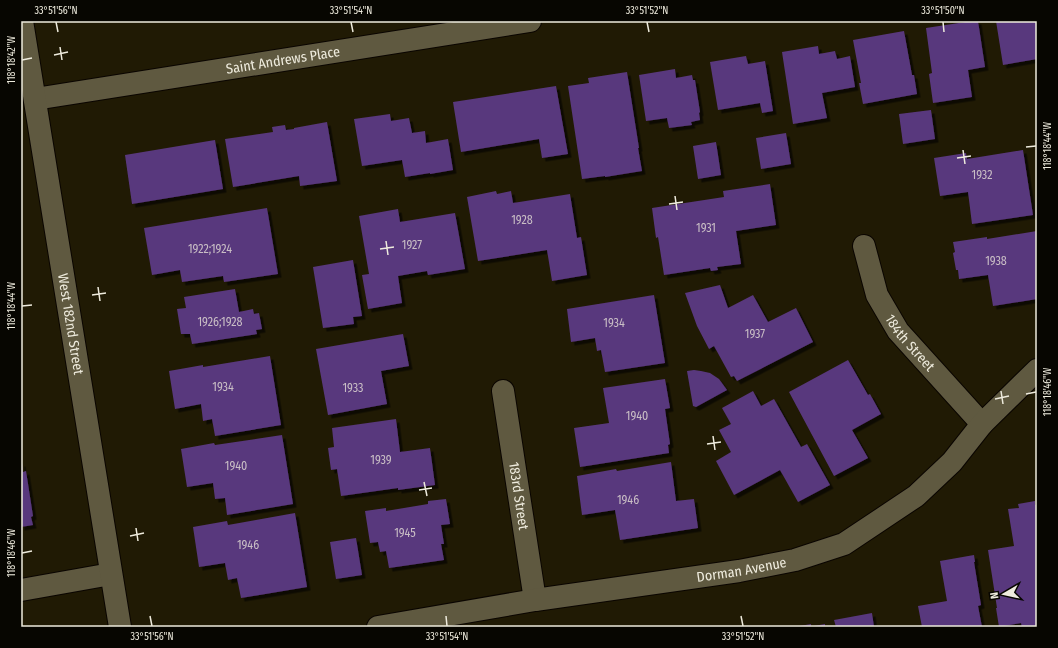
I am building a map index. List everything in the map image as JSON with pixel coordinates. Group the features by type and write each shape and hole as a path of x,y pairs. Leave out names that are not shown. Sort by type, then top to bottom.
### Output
{"street":[{"name":"West 182nd Street","path":"22,21 120,627"},
{"name":"Saint Andrews Place","path":"35,99 530,21"},
{"name":"184th Street","path":"864,246 877,295 898,330 982,424"},
{"name":"Dorman Avenue","path":"378,627 535,600 740,571 795,560 844,544 916,496 952,462 982,424 1037,370"},
{"name":"183rd Street","path":"503,391 535,600"},
{"path":"21,590 111,574"}],"building":[{"path":"978,21 985,67 968,70 972,97 933,103 929,74 932,73 926,28"},
{"path":"996,21 1037,21 1037,59 1003,65"},
{"path":"904,31 917,94 863,104 859,83 861,83 853,40"},
{"path":"818,46 819,54 835,51 837,59 850,56 855,87 822,93 827,118 793,124 782,52"},
{"path":"746,56 748,64 765,61 773,111 762,113 760,103 718,110 710,62"},
{"path":"675,69 676,78 692,75 693,80 695,80 700,120 691,122 692,125 669,128 667,118 646,121 639,75"},
{"path":"627,72 642,171 582,179 568,86 589,83 588,78"},
{"path":"556,86 568,154 542,158 539,139 461,152 453,102"},
{"path":"931,110 935,139 903,144 899,114"},
{"path":"390,114 391,121 409,118 412,133 425,131 426,143 448,139 453,170 405,177 402,160 362,166 354,119"},
{"path":"327,122 337,181 300,186 299,176 233,187 225,139 273,132 272,127 285,125 286,130"},
{"path":"786,133 791,164 761,169 756,138"},
{"path":"215,140 223,189 132,204 125,155"},
{"path":"716,142 721,175 698,179 693,146"},
{"path":"1023,150 1033,215 972,224 968,192 940,196 934,158 966,153 967,159"},
{"path":"770,184 776,225 736,231 741,264 717,267 718,270 711,271 710,268 664,275 658,237 656,238 652,208 724,197 723,191"},
{"path":"496,191 497,194 511,191 513,203 570,194 577,238 581,237 587,275 552,281 547,250 478,261 467,197"},
{"path":"267,208 278,274 224,282 223,276 182,282 180,270 152,275 144,228"},
{"path":"398,209 400,222 455,213 465,269 428,275 427,271 398,276 402,303 368,309 362,275 369,274 359,216"},
{"path":"1037,231 1037,299 993,306 988,275 959,279 953,253 955,252 953,242 987,237 987,239"},
{"path":"353,260 362,316 353,317 354,324 323,328 313,267"},
{"path":"720,285 728,308 753,295 768,322 796,308 813,342 737,381 734,376 731,377 714,346 709,349 697,326 685,293"},
{"path":"235,289 239,312 253,309 254,314 259,313 262,329 256,330 257,334 192,344 190,334 181,334 177,309 186,308 184,297"},
{"path":"654,295 665,363 605,372 601,350 597,351 595,338 571,342 567,309"},
{"path":"403,334 409,366 381,371 387,404 328,415 316,349"},
{"path":"270,356 281,425 215,436 212,419 203,421 201,404 175,409 169,371"},
{"path":"848,360 881,414 852,430 868,458 834,476 789,392"},
{"path":"694,370 710,373 719,379 727,390 696,407 693,406 687,371"},
{"path":"665,379 670,408 665,409 670,444 668,445 669,453 580,467 574,428 609,423 603,388"},
{"path":"753,391 761,406 774,399 801,447 807,444 830,485 798,502 780,470 734,495 716,461 731,452 719,430 731,424 722,408"},
{"path":"396,419 400,452 430,448 435,485 398,490 398,488 341,496 337,469 331,470 328,448 334,447 332,428"},
{"path":"282,435 293,504 227,515 225,498 215,499 213,483 187,487 181,449 214,443 215,445"},
{"path":"671,462 676,501 694,499 698,528 620,540 615,510 582,515 577,476"},
{"path":"21,463 23,472 26,471 33,525 21,527"},
{"path":"446,499 450,524 441,525 444,544 441,544 444,560 389,568 386,551 380,552 378,542 370,543 365,511 386,508 386,511 428,504 428,501"},
{"path":"1035,501 1035,505 1037,504 1037,626 1022,627 1021,623 999,627 988,550 1014,546 1008,509 1019,508 1018,504"},
{"path":"295,513 307,587 241,598 237,578 228,580 225,563 199,567 193,527 227,521 228,525"},
{"path":"356,538 362,575 336,579 330,542"},
{"path":"974,555 981,605 978,606 982,627 922,627 918,606 947,601 940,561"},
{"path":"872,613 874,627 836,627 834,620"},
{"path":"811,624 811,627 800,627 800,626"},
{"path":"825,624 825,627 814,627 814,626"}]}
